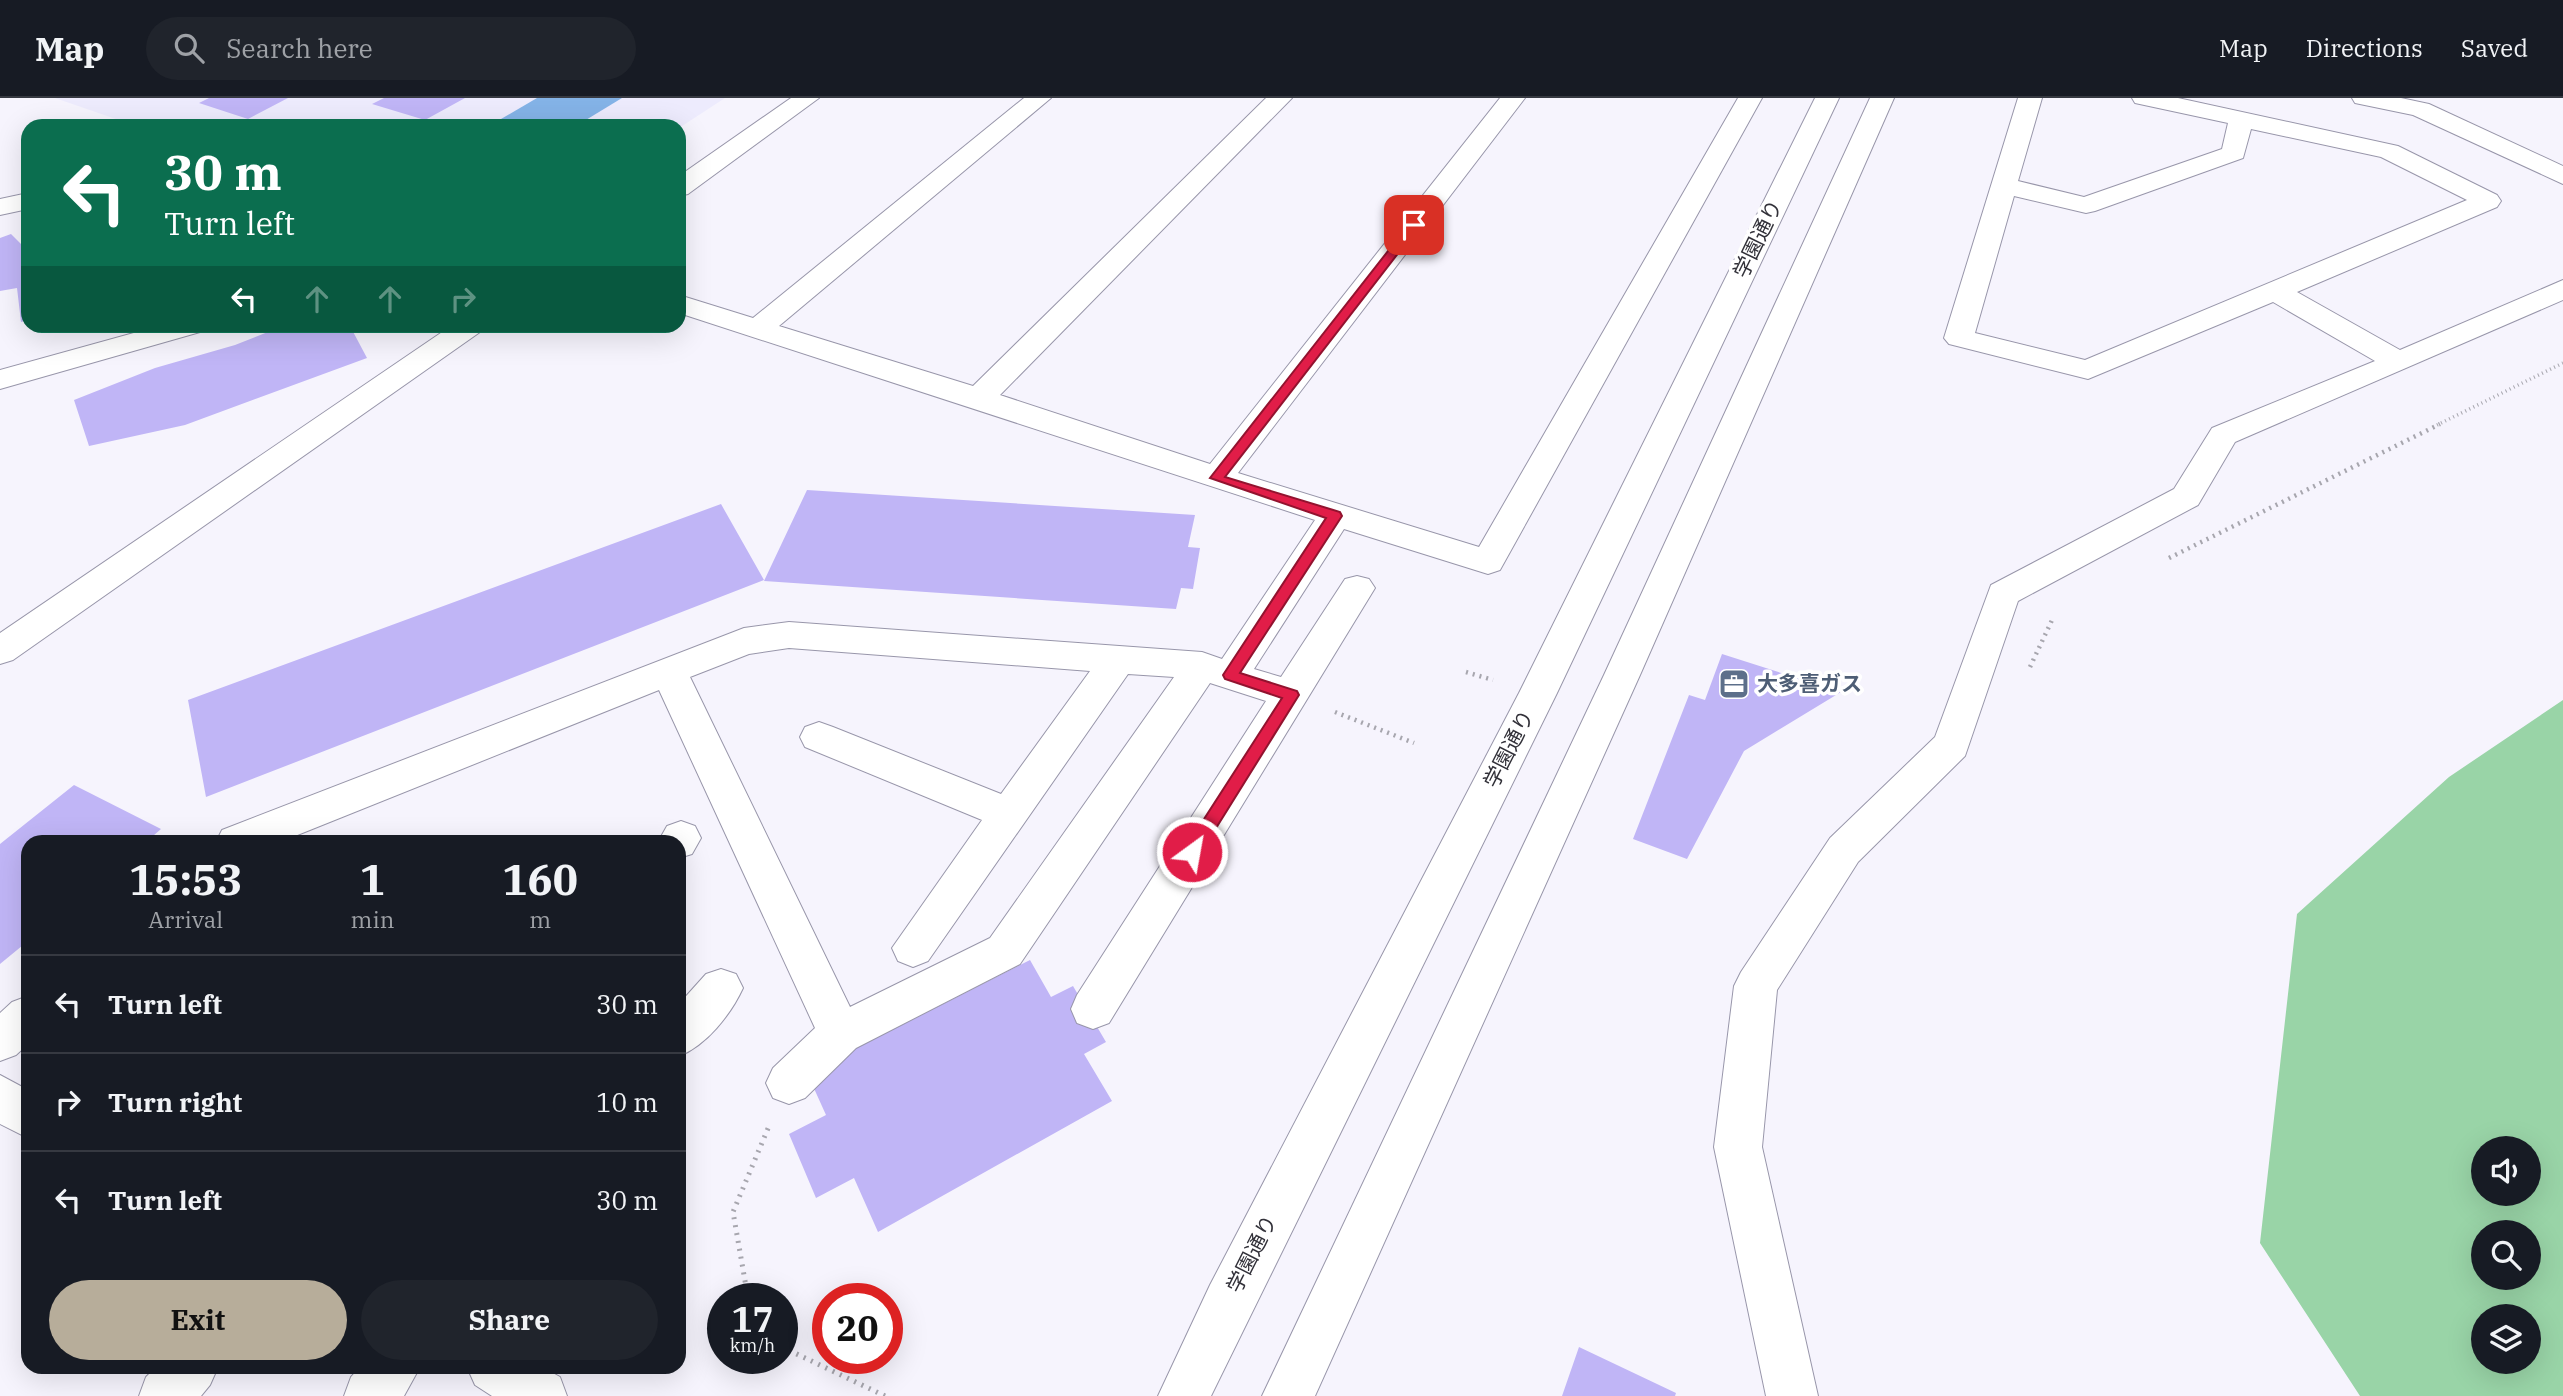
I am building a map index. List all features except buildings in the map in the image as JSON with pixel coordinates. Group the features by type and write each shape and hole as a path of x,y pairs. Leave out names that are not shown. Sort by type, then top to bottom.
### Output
{"street":[{"path":"686,183 807,98"},
{"path":"757,329 1039,98"},
{"path":"979,398 1280,98"},
{"path":"1217,478 1513,98"},
{"path":"686,306 979,398 1335,516 1488,562 1750,98"},
{"name":"学園通り","path":"1184,1396 1228,1303 1538,693 1827,98"},
{"path":"1288,1396 1622,675 1882,98"},
{"path":"2030,98 1959,338 2088,370 2488,201 2389,151 2144,98"},
{"path":"2364,98 2428,103 2563,176"},
{"path":"2004,186 2087,205 2234,153 2241,119"},
{"path":"0,207 21,202"},
{"path":"1792,1396 1738,1147 1756,986 1844,850 1951,745 2003,594 2186,496 2223,435 2399,362 2563,289"},
{"path":"2273,290 2399,362"},
{"path":"0,380 165,333"},
{"path":"0,651 455,333"},
{"path":"789,1083 840,1034 1005,951 1335,516"},
{"path":"1093,1009 1357,588"},
{"path":"264,835 744,641 789,635 1118,660 1216,671 1292,695"},
{"path":"913,948 1118,660"},
{"path":"669,671 840,1034"},
{"path":"818,737 1009,814"},
{"path":"686,1028 721,988"},
{"path":"0,1041 21,1022"},
{"path":"0,1097 21,1111"},
{"path":"165,1396 185,1374"},
{"path":"370,1396 388,1374"},
{"path":"505,1374 541,1396"}],"path":[{"path":"2164,561 2563,363"},
{"path":"2026,675 2053,616"},
{"path":"1292,695 1414,743"},
{"path":"745,1283 733,1212 750,1166 789,1083"},
{"path":"798,1355 885,1396"}],"shaded area":[{"path":"55,98 725,98 686,123 686,119 116,119"}],"green space":[{"path":"2563,700 2563,1396 2360,1396 2260,1243 2297,914 2449,777"}],"water":[{"path":"537,98 622,98 588,119 501,119"}],"place":[{"name":"大多喜ガス","path":"1734,684"}],"route":[{"path":"1192,852 1292,695 1231,675 1335,516 1217,478 1414,225"}]}
